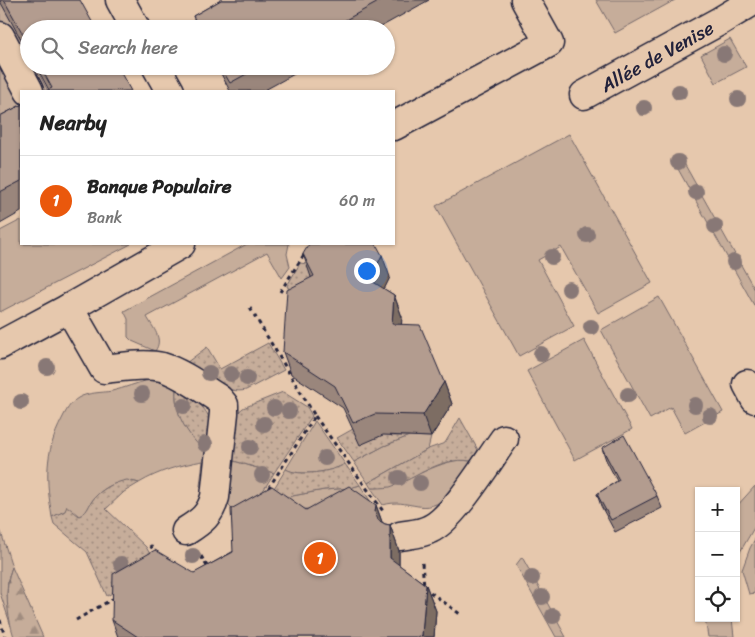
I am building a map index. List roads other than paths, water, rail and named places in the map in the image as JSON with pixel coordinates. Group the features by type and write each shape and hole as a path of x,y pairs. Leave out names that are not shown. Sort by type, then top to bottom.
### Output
{"street":[{"path":"120,0 131,20"},
{"path":"395,125 549,43 526,0"},
{"name":"Allée de Venise","path":"584,96 755,0"},
{"path":"0,36 20,74"},
{"path":"21,75 28,90"},
{"path":"161,75 169,90"},
{"path":"3,346 179,245"},
{"path":"69,308 104,369 126,366 160,367 171,370 220,399 224,405 215,497 211,510 201,521 195,546"},
{"path":"410,534 431,529 448,516 504,439"}],"place":[{"name":"Banque Populaire","path":"320,558"}]}
